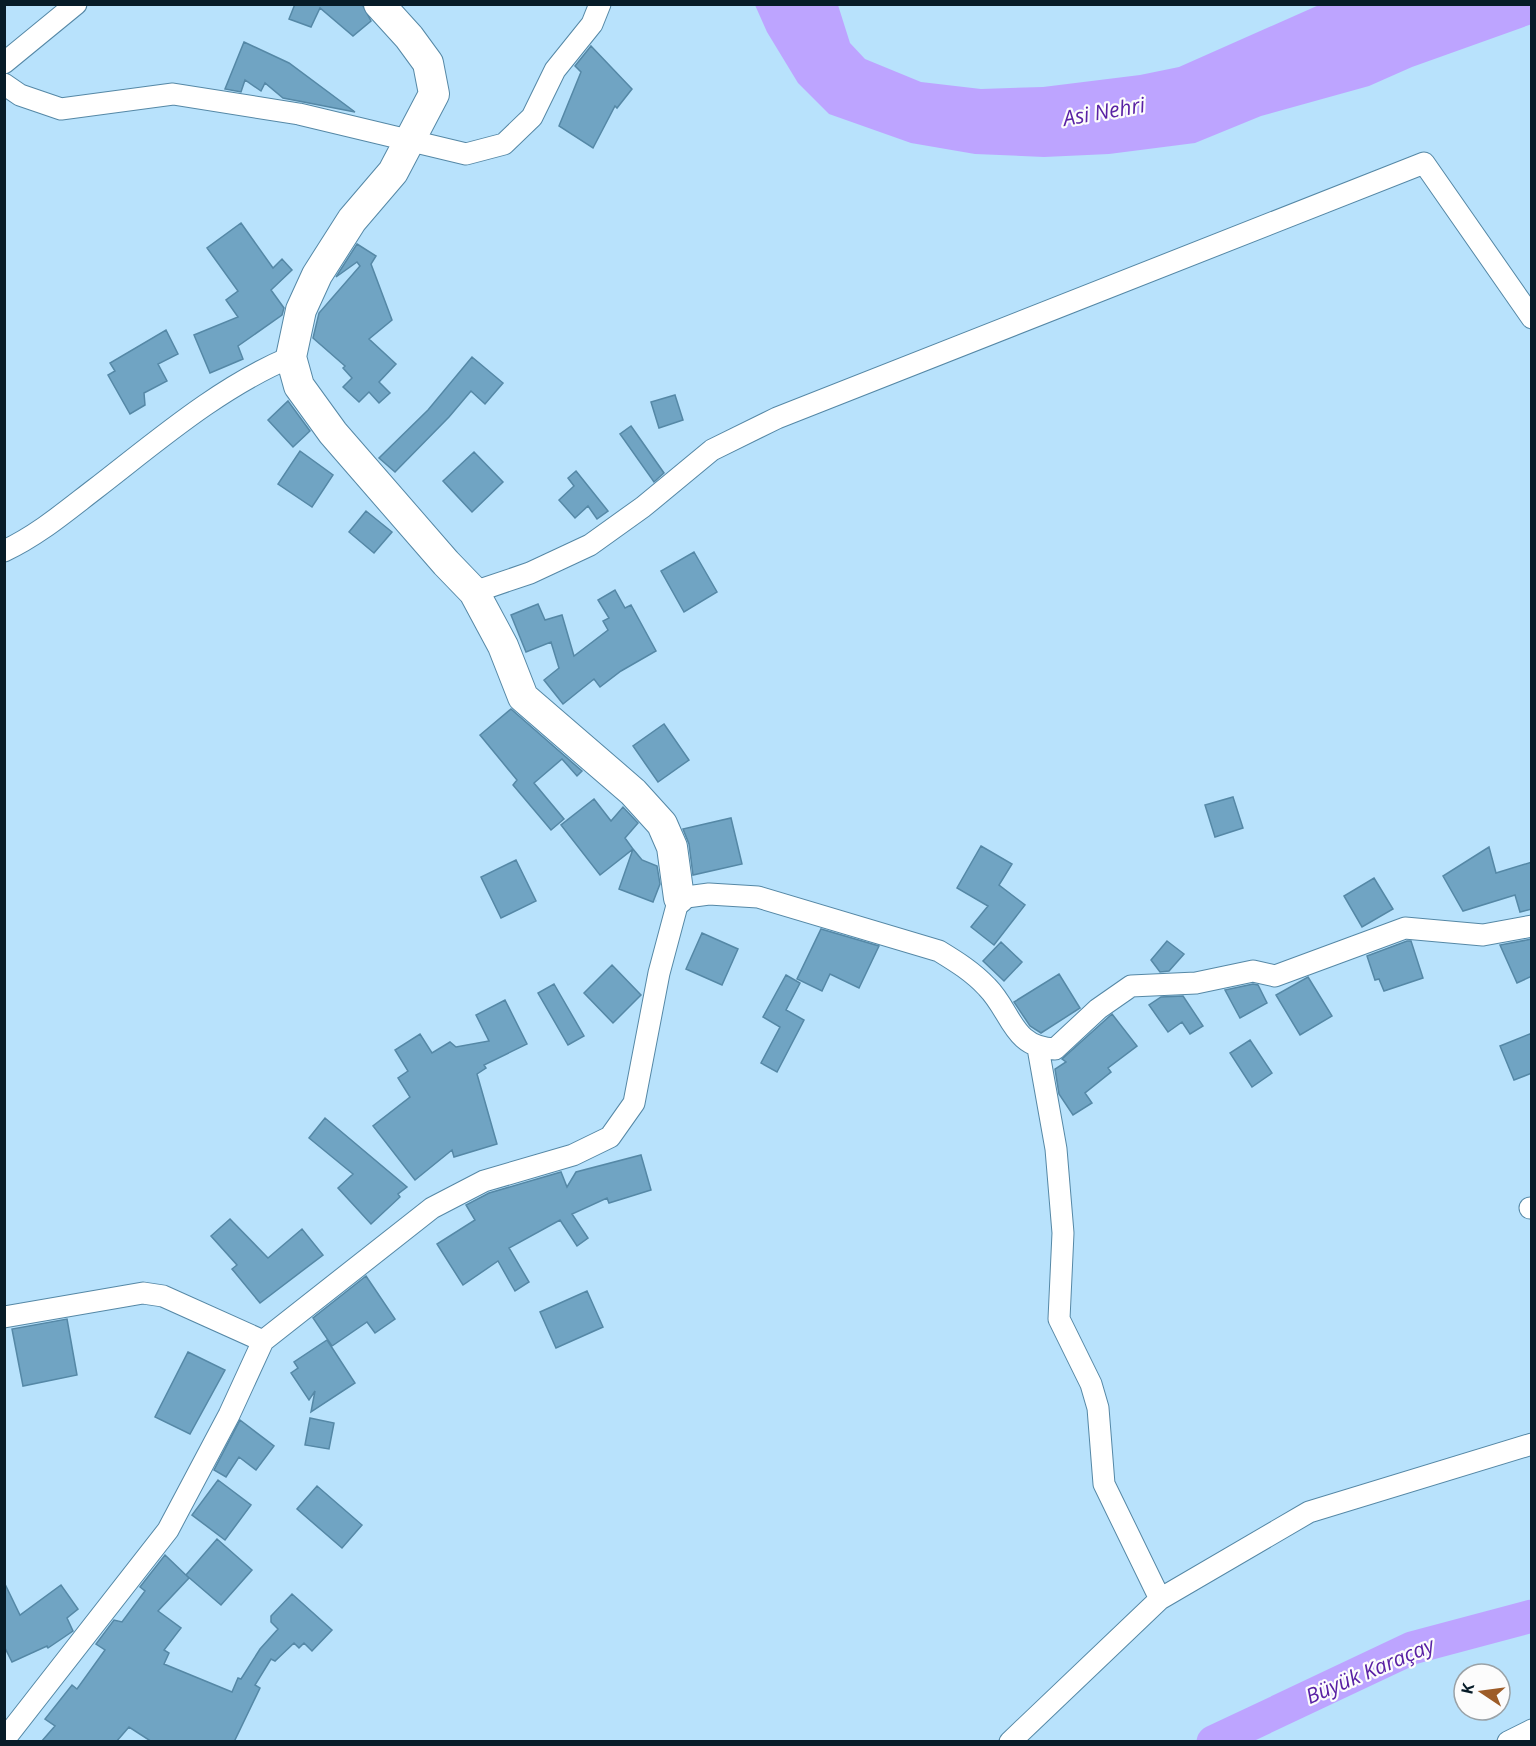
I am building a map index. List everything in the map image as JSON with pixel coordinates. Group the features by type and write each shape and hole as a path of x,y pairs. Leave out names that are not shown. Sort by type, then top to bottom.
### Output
{"street":[{"path":"4,63 76,4"},
{"path":"4,1740 168,1530 229,1415 263,1341 432,1209 484,1181 573,1155 610,1137 634,1103 659,973 679,898 672,847 662,824 615,776 523,697 503,646 474,592 333,433 299,386 291,357 301,310 317,275 352,220 393,172 434,94 428,63 410,37 379,4"},
{"path":"4,84 20,95 61,109 173,94 299,114 412,139 466,154 504,144 532,117 555,70 592,24 600,4"},
{"path":"474,592 530,573 590,545 643,507 712,450 777,418 1424,163 1532,318"},
{"path":"4,550 33,537 178,425 265,368 291,357"},
{"path":"679,898 710,894 758,897 939,951 964,965 990,989 1013,1028 1038,1048 1055,1049 1098,1009 1131,986 1196,983 1253,971 1275,976 1405,928 1483,934 1532,926"},
{"path":"1038,1048 1056,1149 1062,1222 1059,1319 1091,1384 1098,1408 1104,1484 1160,1599"},
{"path":"4,1317 143,1293 163,1296 263,1341"},
{"path":"1010,1742 1160,1599 1309,1512 1532,1444"},
{"path":"1508,1742 1532,1730"}],"water":[{"name":"Asi Nehri","path":"755,5 838,5 850,43 865,59 921,82 981,89 1043,87 1140,75 1179,67 1319,5 1531,5 1532,24 1412,67 1369,86 1261,116 1195,143 1109,154 1044,157 975,154 911,143 829,114 798,83 767,32"}],"building":[{"path":"295,4 362,4 371,21 353,36 320,8 311,27 289,19"},
{"path":"244,42 289,63 355,112 283,98 265,83 261,91 245,80 241,92 225,89"},
{"path":"591,46 632,89 617,108 615,106 593,148 559,126 581,72 575,66"},
{"path":"241,223 273,268 282,259 292,270 271,290 284,308 282,315 238,346 243,359 210,373 194,335 238,317 226,300 238,291 207,248"},
{"path":"357,244 376,256 371,264 392,320 369,339 396,364 379,382 390,393 379,403 369,392 359,402 343,387 352,378 343,368 345,366 313,338 319,313 360,266 357,262 336,277"},
{"path":"166,330 178,354 158,364 167,381 144,393 145,405 130,414 108,375 115,371 110,363"},
{"path":"472,357 503,383 485,404 471,391 395,472 379,458 428,410"},
{"path":"675,395 683,420 659,428 651,402"},
{"path":"288,401 310,431 293,447 268,420"},
{"path":"631,426 664,473 654,482 620,434"},
{"path":"300,451 333,475 312,507 278,484"},
{"path":"474,452 503,482 472,512 443,481"},
{"path":"576,471 608,511 597,519 588,506 575,518 559,500 574,486 568,478"},
{"path":"366,511 392,532 374,553 349,532"},
{"path":"694,552 717,592 684,612 661,571"},
{"path":"615,590 625,608 631,605 656,651 621,671 600,687 594,679 563,704 544,680 559,668 551,642 526,652 511,615 538,604 545,620 562,615 574,656 608,630 603,621 609,618 598,600"},
{"path":"511,709 582,771 577,776 562,759 534,783 564,819 551,830 513,785 517,780 480,735"},
{"path":"664,724 689,760 658,782 633,746"},
{"path":"1233,797 1243,828 1215,837 1205,805"},
{"path":"594,799 611,821 623,807 638,823 625,838 633,849 600,875 561,825"},
{"path":"731,818 742,864 693,875 689,844 683,829"},
{"path":"981,846 1012,864 999,885 1025,905 994,945 971,927 988,906 957,888"},
{"path":"1489,847 1496,873 1532,862 1532,909 1520,912 1515,895 1463,911 1443,876"},
{"path":"633,849 642,860 657,866 660,884 653,902 619,889"},
{"path":"516,860 536,901 501,918 481,877"},
{"path":"1374,878 1393,909 1362,927 1344,896"},
{"path":"821,929 879,946 859,988 830,974 822,991 797,979"},
{"path":"702,933 738,949 722,985 686,969"},
{"path":"1532,939 1532,976 1517,983 1500,945"},
{"path":"1167,941 1184,954 1169,971 1160,972 1151,960"},
{"path":"1411,941 1423,978 1384,991 1379,979 1375,980 1367,956"},
{"path":"1001,942 1022,962 1004,981 983,961"},
{"path":"612,965 641,995 613,1023 584,993"},
{"path":"1059,974 1080,1008 1041,1033 1030,1026 1014,1002"},
{"path":"786,975 800,983 786,1010 804,1020 777,1072 761,1063 780,1027 763,1017"},
{"path":"1308,977 1332,1016 1300,1035 1276,995"},
{"path":"554,984 584,1036 568,1045 538,993"},
{"path":"1258,985 1267,1003 1240,1018 1225,990"},
{"path":"1183,996 1203,1026 1190,1034 1182,1022 1168,1032 1149,1005 1161,997"},
{"path":"505,1000 527,1044 484,1065 486,1068 477,1074 497,1144 454,1157 452,1150 415,1180 373,1126 410,1097 398,1078 408,1071 395,1050 420,1034 432,1053 450,1042 456,1047 489,1041 476,1015"},
{"path":"1112,1014 1137,1046 1108,1068 1111,1072 1085,1093 1092,1103 1073,1115 1059,1094 1055,1069 1066,1062 1062,1059"},
{"path":"1532,1033 1532,1073 1514,1080 1500,1046"},
{"path":"1250,1040 1272,1073 1252,1087 1230,1053"},
{"path":"325,1118 407,1187 398,1194 400,1197 371,1224 338,1188 353,1174 309,1138"},
{"path":"641,1155 651,1190 609,1203 607,1198 572,1214 588,1238 577,1246 560,1220 509,1248 529,1282 515,1291 498,1261 463,1285 437,1244 475,1220 466,1205 489,1193 561,1172 567,1187 576,1172"},
{"path":"230,1219 268,1258 302,1229 323,1255 260,1303 232,1269 237,1265 211,1236"},
{"path":"366,1276 395,1319 375,1333 367,1322 332,1346 313,1318"},
{"path":"587,1291 603,1327 556,1348 540,1312"},
{"path":"67,1319 77,1375 23,1386 12,1329"},
{"path":"327,1340 355,1383 311,1412 315,1391 309,1400 291,1373 298,1368 294,1362"},
{"path":"188,1352 225,1370 190,1434 155,1417"},
{"path":"310,1418 334,1423 329,1449 305,1445"},
{"path":"240,1420 274,1446 256,1470 239,1457 226,1477 214,1470"},
{"path":"218,1480 251,1505 225,1540 192,1515"},
{"path":"317,1486 362,1525 342,1548 297,1509"},
{"path":"217,1539 252,1570 221,1605 186,1575"},
{"path":"165,1555 189,1578 158,1611 181,1628 164,1650 169,1653 164,1664 232,1692 238,1678 241,1679 260,1649 278,1629 271,1622 271,1616 292,1594 332,1630 312,1651 304,1643 299,1648 294,1643 275,1661 271,1659 255,1685 260,1688 234,1742 152,1742 129,1727 116,1742 41,1742 55,1726 45,1719 72,1685 77,1689 105,1650 96,1644 114,1620 122,1622 145,1591 140,1587"},
{"path":"4,1582 20,1615 61,1585 78,1609 67,1618 73,1631 48,1648 47,1646 12,1662 4,1646"}],"waterway":[{"name":"Büyük Karaçay","path":"1213,1742 1412,1648 1532,1616"}]}
